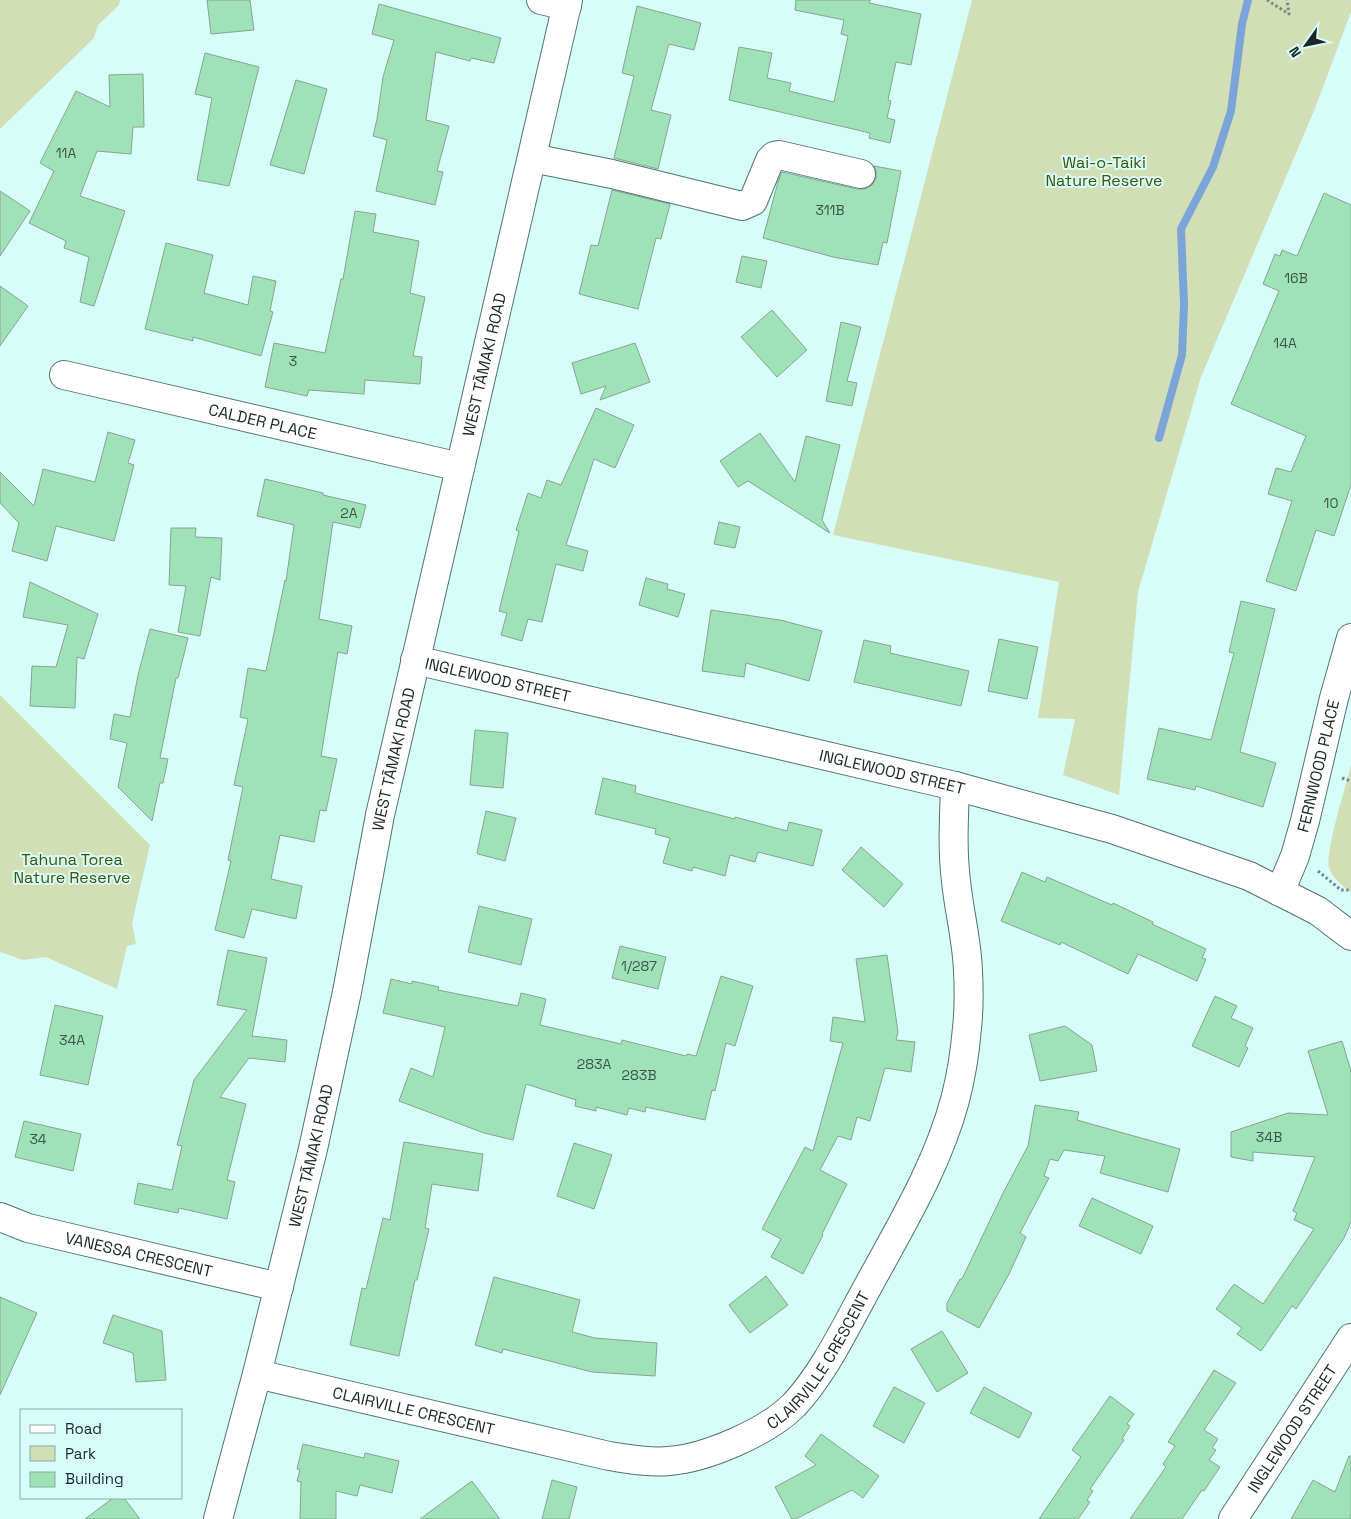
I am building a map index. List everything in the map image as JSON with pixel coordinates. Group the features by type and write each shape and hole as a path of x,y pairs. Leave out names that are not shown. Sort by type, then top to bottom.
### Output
{"street":[{"name":"WEST TĀMAKI ROAD","path":"218,1519 257,1374 313,1149 347,992 380,815 532,158 559,2"},
{"path":"532,158 612,174 742,206 753,201 770,160 774,156 779,155 861,174"},
{"name":"CALDER PLACE","path":"64,375 460,467"},
{"name":"FERNWOOD PLACE","path":"1280,892 1295,856 1305,821 1334,698 1351,638"},
{"name":"INGLEWOOD STREET","path":"415,660 955,786 1112,829 1249,876 1318,911 1351,936"},
{"name":"CLAIRVILLE CRESCENT","path":"257,1374 609,1456 643,1461 667,1462 704,1454 748,1436 774,1420 793,1405 819,1372 843,1332 911,1207 932,1164 955,1100 968,1026 968,970 956,880 953,841 955,786"},
{"name":"VANESSA CRESCENT","path":"0,1217 28,1228 279,1287"},
{"name":"INGLEWOOD STREET","path":"1233,1519 1351,1338"}],"path":[{"path":"1267,0 1289,14 1287,0"},
{"path":"1295,856 1318,870 1342,890 1351,890"}],"green space":[{"path":"0,0 120,0 119,5 98,25 94,38 0,129"},
{"name":"Wai-o-Taiki Nature Reserve","path":"972,0 1351,0 1351,12 1316,106 1201,377 1138,592 1119,795 1063,775 1075,719 1038,718 1059,582 833,535"},
{"name":"Tahuna Torea Nature Reserve","path":"0,695 150,845 132,923 136,944 127,946 117,989 46,957 23,960 0,952"},
{"path":"1351,765 1351,892 1334,877 1330,870 1329,862 1336,819"}],"building":[{"path":"207,0 250,0 254,30 211,34"},
{"path":"796,0 870,0 869,3 921,14 911,65 896,62 888,100 891,101 887,118 895,120 890,143 869,138 870,133 729,100 739,47 772,53 767,78 791,83 789,91 834,102 848,36 841,34 844,20 795,10"},
{"path":"379,4 501,38 494,63 471,58 470,61 436,52 426,120 449,126 437,171 443,172 435,205 376,191 387,140 373,136 383,77 394,40 372,34"},
{"path":"637,6 701,23 694,50 669,44 651,110 671,115 658,169 614,158 634,76 622,73"},
{"path":"205,53 259,67 229,186 197,180 212,98 195,94"},
{"path":"143,74 144,127 133,127 131,154 97,151 80,196 125,211 94,306 80,302 89,257 64,248 66,241 29,223 54,171 40,163 76,91 110,107 109,75"},
{"path":"296,80 327,89 304,174 270,165"},
{"path":"874,166 901,171 887,243 883,242 878,265 833,257 763,238 782,172 857,189 865,189 872,185 876,178"},
{"path":"612,190 670,204 661,239 656,238 638,309 579,294 591,245 598,246"},
{"path":"0,191 30,211 0,256"},
{"path":"1324,193 1351,205 1351,485 1334,536 1316,530 1296,591 1266,581 1292,501 1268,494 1276,468 1291,472 1306,436 1231,404 1279,291 1263,284 1275,254 1280,256 1282,250 1297,256"},
{"path":"355,211 376,214 373,232 419,241 410,293 425,297 413,356 422,357 420,384 365,380 364,394 309,390 307,396 265,387 274,343 325,353 341,279 343,279"},
{"path":"166,243 213,255 204,293 248,305 253,276 276,281 270,311 273,312 261,356 193,337 193,341 145,329"},
{"path":"742,256 767,261 761,288 736,282"},
{"path":"0,286 28,306 0,346"},
{"path":"772,310 807,350 777,377 741,337"},
{"path":"841,322 861,327 847,381 857,383 852,406 826,401"},
{"path":"635,343 650,382 600,400 606,386 581,394 572,363"},
{"path":"596,408 634,425 615,468 594,459 566,545 588,551 583,571 556,564 542,622 528,619 522,641 501,635 507,613 499,611 519,531 516,530 528,493 541,498 547,480 561,485"},
{"path":"108,432 135,440 128,463 134,465 114,541 56,526 47,561 12,551 19,523 0,503 0,472 34,506 43,469 95,482"},
{"path":"760,433 795,482 806,436 840,445 822,520 830,533 748,481 738,487 720,461"},
{"path":"265,479 366,505 360,528 333,522 319,619 352,626 347,654 338,652 321,756 337,759 326,811 320,810 314,842 280,835 271,879 302,886 296,919 252,909 244,938 215,930 231,861 228,860 243,787 234,785 248,719 240,717 248,668 266,671 286,581 294,525 257,516"},
{"path":"719,522 740,527 735,548 714,544"},
{"path":"171,528 196,528 195,537 222,538 220,580 211,577 200,636 178,632 186,586 169,585"},
{"path":"646,578 668,584 667,589 685,594 678,617 639,605"},
{"path":"30,582 98,614 84,659 77,657 75,708 30,706 32,666 56,667 68,625 23,617"},
{"path":"1241,601 1275,609 1240,752 1276,763 1263,807 1196,786 1195,790 1147,779 1159,728 1211,740 1234,653 1229,652"},
{"path":"711,610 780,620 822,631 809,681 746,663 744,677 702,671"},
{"path":"150,629 188,638 178,678 176,678 160,758 168,759 163,783 160,783 152,821 118,787 127,743 110,739 114,714 130,717 138,675"},
{"path":"999,639 1038,647 1027,699 988,691"},
{"path":"864,640 891,646 890,653 969,671 961,706 854,682"},
{"path":"475,730 508,733 503,788 470,785"},
{"path":"603,778 636,786 635,793 735,819 735,817 787,831 789,822 822,830 813,866 758,852 755,862 730,855 725,876 693,867 692,871 663,863 670,838 655,834 656,829 595,814"},
{"path":"486,811 516,818 505,861 477,853"},
{"path":"861,847 903,884 884,907 842,870"},
{"path":"1022,872 1045,882 1047,877 1112,905 1113,903 1153,922 1152,924 1206,949 1202,958 1206,959 1197,981 1138,954 1128,974 1061,942 1060,945 1001,921"},
{"path":"479,906 532,919 521,965 468,952"},
{"path":"620,946 666,957 658,989 612,978"},
{"path":"228,950 267,958 252,1036 287,1040 285,1062 249,1058 220,1097 246,1104 227,1180 235,1182 227,1219 179,1208 178,1213 134,1204 138,1183 172,1190 182,1146 177,1145 194,1080 247,1010 217,1005"},
{"path":"887,955 898,1032 896,1040 915,1042 911,1072 885,1068 870,1121 857,1117 851,1140 838,1136 820,1170 847,1184 803,1274 771,1257 781,1239 762,1229 805,1147 813,1151 843,1043 830,1041 833,1017 865,1022 856,959"},
{"path":"721,976 753,986 735,1046 726,1043 715,1091 712,1090 705,1120 646,1107 645,1112 629,1108 627,1115 596,1107 596,1111 575,1106 576,1100 526,1084 513,1140 484,1133 399,1101 411,1068 433,1077 445,1027 383,1013 391,979 412,984 412,981 439,987 438,990 518,1006 521,993 546,999 540,1025 621,1044 622,1040 686,1056 687,1054 696,1056"},
{"path":"1215,996 1237,1006 1231,1018 1253,1028 1245,1046 1248,1048 1239,1067 1192,1046"},
{"path":"55,1005 103,1016 88,1085 40,1075"},
{"path":"1065,1026 1092,1045 1097,1071 1040,1081 1029,1035"},
{"path":"1342,1041 1351,1071 1351,1222 1344,1238 1296,1309 1292,1306 1261,1351 1237,1334 1242,1328 1216,1309 1234,1284 1263,1304 1314,1229 1294,1220 1297,1213 1293,1211 1315,1157 1253,1152 1253,1161 1231,1157 1231,1132 1288,1113 1328,1115 1308,1051"},
{"path":"1035,1105 1079,1112 1077,1120 1180,1149 1168,1192 1100,1173 1105,1156 1064,1150 1058,1161 1050,1159 1044,1176 1049,1178 1020,1233 1026,1237 1009,1274 979,1328 947,1311 947,1303 960,1279 962,1279 1003,1193 1028,1146"},
{"path":"24,1121 81,1134 73,1171 15,1157"},
{"path":"404,1142 483,1154 478,1191 432,1184 425,1228 429,1229 417,1280 415,1280 399,1356 350,1345 362,1288 366,1289 383,1218 390,1220"},
{"path":"574,1143 612,1155 594,1209 557,1196"},
{"path":"1092,1198 1153,1226 1141,1254 1079,1226"},
{"path":"766,1276 788,1305 750,1333 729,1305"},
{"path":"494,1277 580,1300 572,1332 595,1338 657,1343 655,1376 592,1372 503,1349 502,1353 475,1345"},
{"path":"0,1297 37,1313 0,1395"},
{"path":"113,1315 162,1331 166,1380 136,1382 133,1353 103,1343"},
{"path":"942,1331 968,1373 937,1392 911,1349"},
{"path":"1214,1370 1236,1383 1204,1430 1218,1439 1212,1448 1216,1450 1209,1460 1220,1467 1182,1519 1130,1519 1166,1467 1163,1464 1175,1446 1168,1442"},
{"path":"894,1387 925,1403 904,1443 873,1426"},
{"path":"984,1387 1032,1413 1019,1438 970,1413"},
{"path":"1110,1396 1134,1414 1127,1424 1130,1426 1122,1439 1124,1440 1090,1489 1093,1491 1087,1500 1090,1502 1078,1519 1039,1519 1081,1457 1072,1450"},
{"path":"821,1434 879,1476 863,1498 852,1490 796,1519 792,1519 775,1487 816,1465 805,1456"},
{"path":"303,1444 364,1458 365,1453 399,1461 392,1493 360,1485 357,1496 336,1491 336,1519 300,1519 301,1482 297,1481 300,1470 297,1469"},
{"path":"1349,1456 1351,1456 1351,1519 1291,1519 1313,1480 1335,1492"},
{"path":"552,1480 577,1487 569,1519 542,1519"},
{"path":"472,1481 500,1519 420,1519"},
{"path":"112,1499 125,1499 140,1519 85,1519"}],"waterway":[{"path":"1159,438 1182,355 1184,304 1181,229 1213,167 1231,111 1242,24 1248,0"}]}
